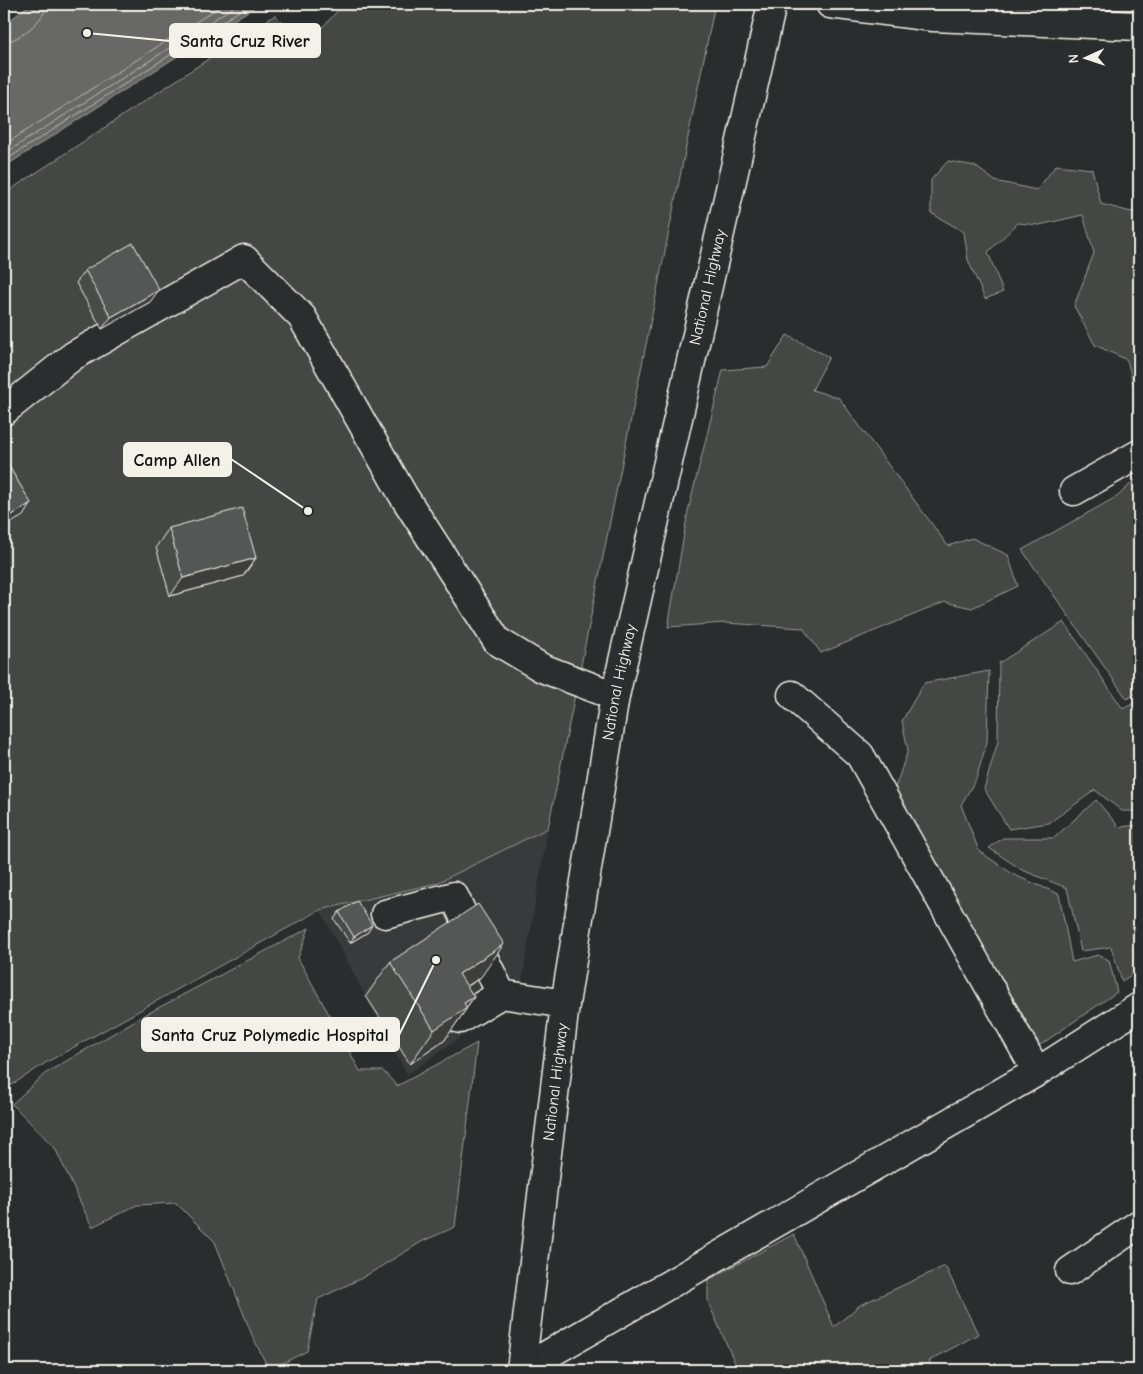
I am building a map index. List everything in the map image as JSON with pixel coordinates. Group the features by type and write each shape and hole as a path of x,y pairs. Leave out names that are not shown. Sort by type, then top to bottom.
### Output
{"street":[{"name":"National Highway","path":"521,1370 565,1004 615,696 772,4"},
{"path":"830,4 933,17 1139,26"},
{"path":"4,411 73,356 244,259 302,317 403,496 497,641 542,668 615,696"},
{"path":"1074,491 1139,454"},
{"path":"792,695 860,755 1037,1072"},
{"path":"385,914 454,896 501,994"},
{"path":"460,1019 501,994 565,1004"},
{"path":"521,1370 1037,1072 1139,1007"},
{"path":"1070,1272 1139,1224"}],"shaded area":[{"path":"344,4 715,4 548,828 437,883 320,910 47,1062 4,1090 4,194 275,15 305,46"},
{"path":"1008,4 1111,4 1112,12"},
{"path":"948,161 975,166 995,181 1037,190 1056,165 1092,169 1101,204 1131,212 1139,209 1139,426 1137,399 1127,360 1095,345 1074,306 1094,253 1083,215 1039,225 1018,223 988,252 1003,292 985,299 968,260 964,232 931,213 931,180"},
{"path":"787,335 829,357 812,390 839,398 948,546 972,538 1008,555 1018,586 972,608 945,602 821,653 803,628 725,623 668,627 688,511 723,370 767,367"},
{"path":"1139,476 1139,692 1127,699 1022,550 1118,496"},
{"path":"1064,622 1123,709 1139,700 1139,811 1122,811 1095,790 1049,823 1009,829 984,789 998,741 999,663"},
{"path":"989,671 987,742 976,779 961,805 979,851 1014,875 1059,894 1072,962 1098,955 1109,960 1117,992 1040,1045 894,791 908,750 902,721 924,683"},
{"path":"1096,800 1119,827 1139,825 1139,970 1122,981 1111,947 1081,951 1067,888 1022,870 989,848 1003,838 1054,838"},
{"path":"548,828 517,1010 492,1015 407,1075 320,910 437,883"},
{"path":"309,928 298,958 360,1071 383,1071 397,1086 477,1043 455,1227 423,1241 362,1278 318,1299 307,1351 269,1370 252,1335 215,1242 176,1203 137,1205 92,1227 55,1148 12,1104 46,1073 141,1017"},
{"path":"794,1234 834,1327 860,1305 945,1266 978,1334 929,1361 934,1370 738,1370 708,1302 708,1280"}],"water":[{"path":"30,4 259,4 4,167 4,25"}],"building":[{"path":"133,243 159,290 111,317 85,270"},
{"path":"4,458 31,503 4,520"},
{"path":"242,508 256,558 183,578 169,528"},
{"path":"357,901 372,925 354,937 339,912"},
{"path":"478,904 504,944 459,974 474,997 464,1003 467,1008 434,1030 390,962"}],"place":[{"name":"Santa Cruz River","path":"87,33"},
{"name":"Camp Allen","path":"308,511"},
{"name":"Santa Cruz Polymedic Hospital","path":"436,960"}]}
